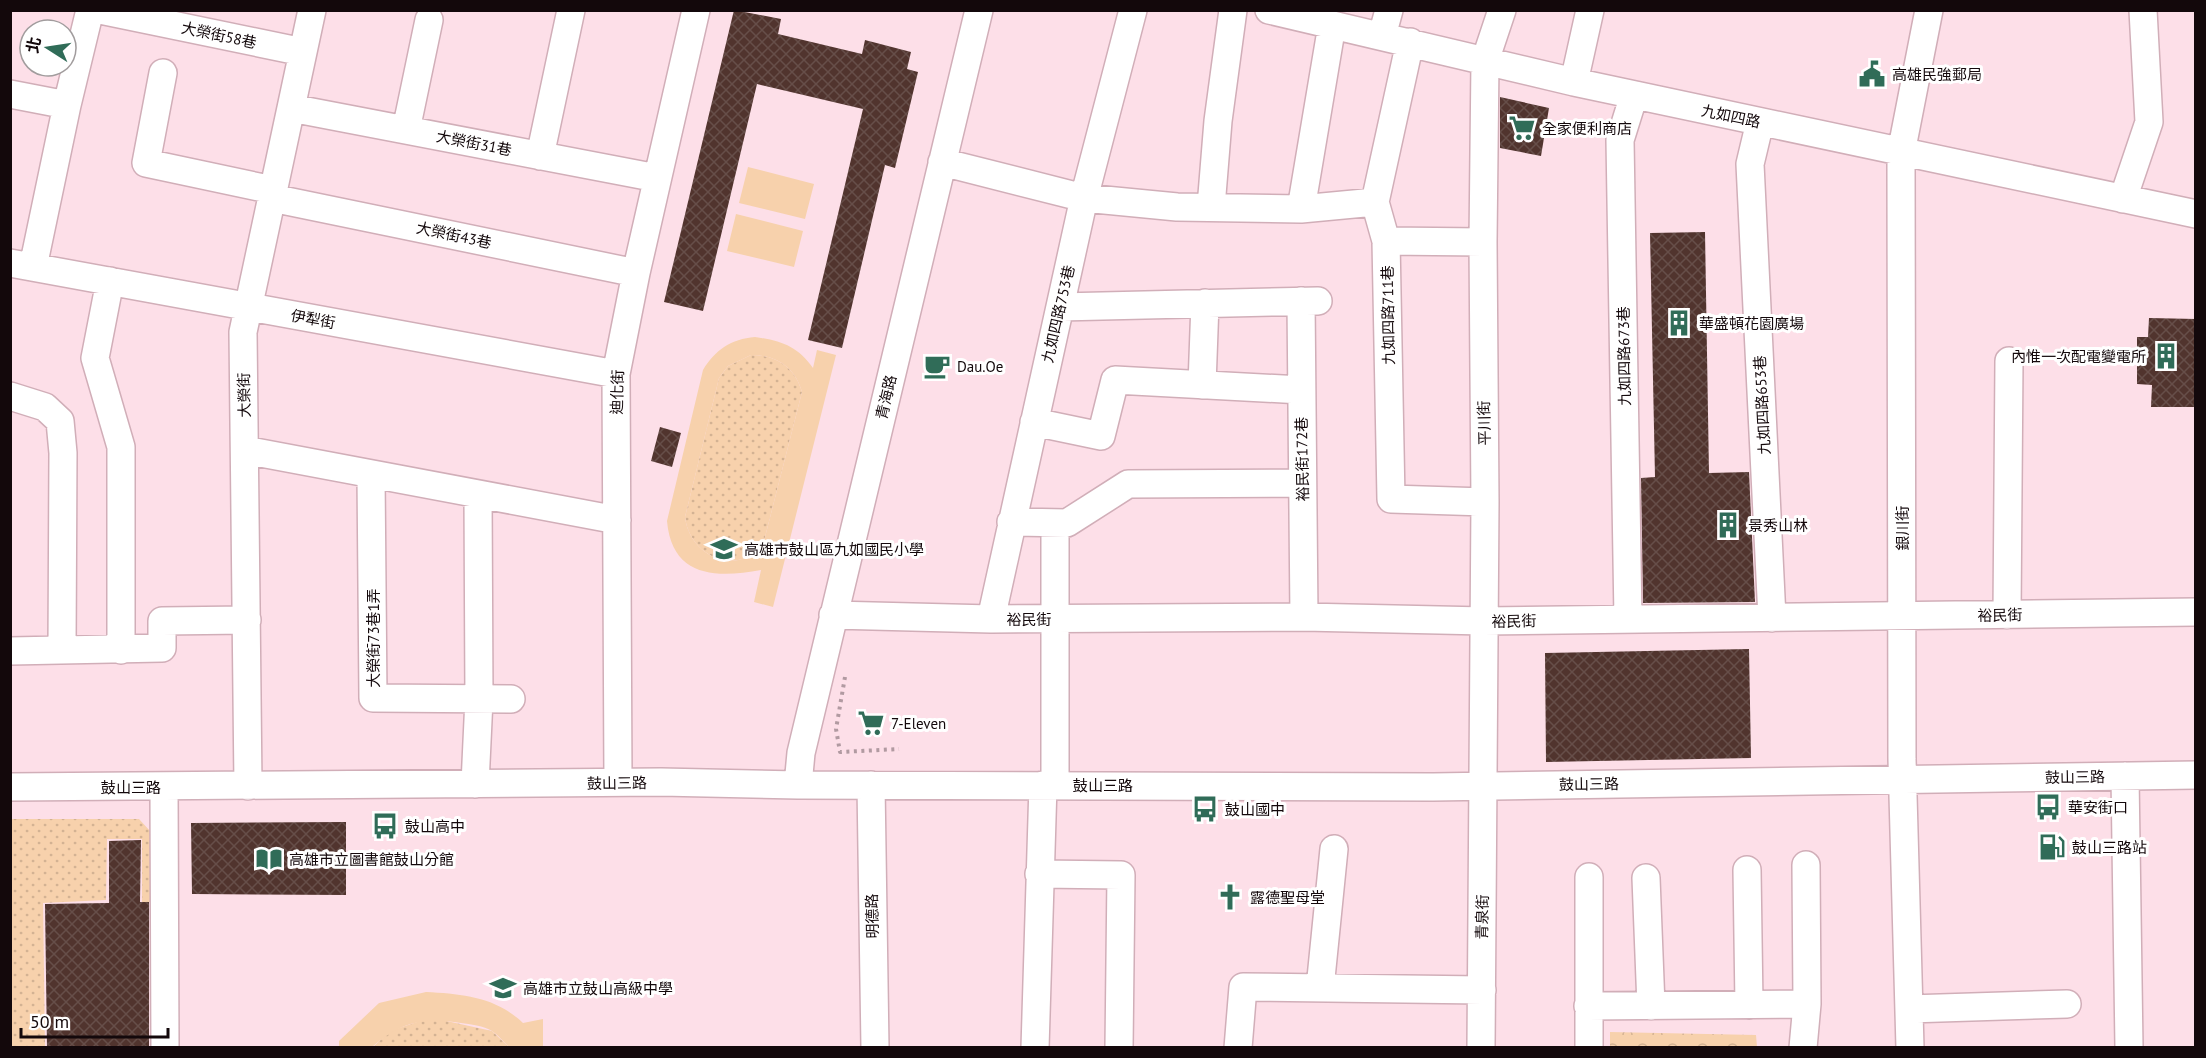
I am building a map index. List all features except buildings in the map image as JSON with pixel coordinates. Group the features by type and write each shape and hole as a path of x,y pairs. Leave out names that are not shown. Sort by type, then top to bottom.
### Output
{"street":[{"path":"22,265 67,105 90,10"},
{"name":"大榮街58巷","path":"100,10 303,52"},
{"name":"大榮街","path":"248,786 243,332 312,10"},
{"path":"540,156 571,10"},
{"name":"迪化街","path":"618,782 616,374 636,273 696,10"},
{"name":"青海路","path":"798,785 801,753 979,10"},
{"name":"九如四路753巷","path":"991,619 1084,198 1133,10"},
{"path":"1211,207 1218,121 1233,10"},
{"name":"九如四路","path":"1269,10 1332,25 1385,23 1410,42 1574,82 2196,214"},
{"name":"平川街","path":"1484,786 1485,502 1482,242 1485,61 1502,10"},
{"path":"1574,82 1590,10"},
{"name":"銀川街","path":"1910,1047 1903,780 1901,153 1929,10"},
{"path":"2123,199 2149,122 2144,10"},
{"path":"406,130 429,20"},
{"path":"1300,209 1332,25"},
{"name":"九如四路711巷","path":"1410,42 1375,202 1386,241 1391,499 1485,502"},
{"name":"大榮街43巷","path":"163,73 146,163 273,194 636,273"},
{"path":"10,94 67,105"},
{"name":"九如四路673巷","path":"1628,619 1620,140 1634,95"},
{"name":"大榮街31巷","path":"291,108 657,178"},
{"name":"九如四路653巷","path":"1760,122 1750,164 1772,618"},
{"path":"942,162 1084,198 1211,207 1300,209 1375,202"},
{"path":"1386,241 1482,242"},
{"name":"伊犁街","path":"22,265 616,374"},
{"path":"110,281 94,358 121,447 121,650"},
{"name":"裕民街172巷","path":"1205,303 1310,301 1301,390 1304,617"},
{"path":"1060,307 1205,303 1202,385"},
{"path":"2007,615 2009,361"},
{"path":"1034,422 1101,436 1116,380 1301,390"},
{"path":"10,396 45,407 60,421 63,453 62,649"},
{"path":"246,450 617,520"},
{"name":"大榮街73巷1弄","path":"371,475 373,698 511,699"},
{"path":"1011,522 1068,523 1128,484 1302,483"},
{"path":"475,784 479,699 478,494"},
{"path":"1035,1047 1040,874 1049,785 1055,523"},
{"name":"裕民街","path":"834,615 991,619 1304,617 1484,621 2196,612"},
{"path":"10,651 162,648 162,621 247,620"},
{"name":"鼓山三路","path":"10,787 618,782 798,785 1484,786 2196,775"},
{"path":"2125,776 2129,1047"},
{"name":"明德路","path":"871,785 875,1047"},
{"name":"青泉街","path":"1480,1047 1484,786"},
{"path":"164,787 165,1047"},
{"path":"1320,988 1334,849"},
{"path":"1803,1047 1806,1004 1806,865"},
{"path":"1747,870 1749,1005"},
{"path":"1040,874 1121,875 1119,1047"},
{"path":"1589,877 1589,1047"},
{"path":"1646,878 1651,1006"},
{"path":"1238,1047 1243,987 1482,990"},
{"path":"1588,1006 1806,1004"},
{"path":"1909,1009 2067,1004"}],"path":[{"path":"845,675 836,729 840,752 899,749"}],"green space":[{"path":"748,167 814,184 805,219 739,203"},
{"path":"736,214 803,231 794,267 727,251"},
{"path":"755,337 788,346 801,354 813,368 817,350 836,355 773,607 754,602 761,570 745,573 713,573 687,564 678,554 671,540 667,521 703,370 718,351 746,338","holes":["751,355 776,360 789,369 799,383 802,392 764,541 754,552 743,559 731,561 718,559 706,553 696,544 689,532 685,517 719,378 728,366"]},
{"path":"751,355 769,357 783,364 795,376 802,392 764,541 754,552 743,559 731,561 718,559 706,553 696,544 689,532 685,517 719,378 728,366"},
{"path":"10,819 139,819 151,832 151,902 142,902 142,839 107,839 106,900 43,903 45,1047 11,1047"},
{"path":"426,992 466,996 490,1002 513,1014 523,1023 543,1019 543,1047 509,1047 485,1028 447,1021 424,1021 393,1032 372,1047 339,1047 339,1041 379,1003"},
{"path":"423,1020 442,1020 492,1031 509,1047 372,1048 390,1031"},
{"path":"1610,1032 1756,1035 1757,1047 1610,1047"}],"place":[{"name":"高雄民強郵局","path":"1872,74"},
{"name":"全家便利商店","path":"1522,128"},
{"name":"華盛頓花園廣場","path":"1679,323"},
{"name":"內惟一次配電變電所","path":"2166,356"},
{"name":"Dau.Oe","path":"937,366"},
{"name":"景秀山林","path":"1728,525"},
{"name":"高雄市鼓山區九如國民小學","path":"724,549"},
{"name":"7-Eleven","path":"871,723"},
{"name":"華安街口","path":"2048,807"},
{"name":"鼓山國中","path":"1205,809"},
{"name":"鼓山高中","path":"385,826"},
{"name":"鼓山三路站","path":"2052,847"},
{"name":"高雄市立圖書館鼓山分館","path":"269,859"},
{"name":"露德聖母堂","path":"1230,897"},
{"name":"高雄市立鼓山高級中學","path":"503,988"}]}
